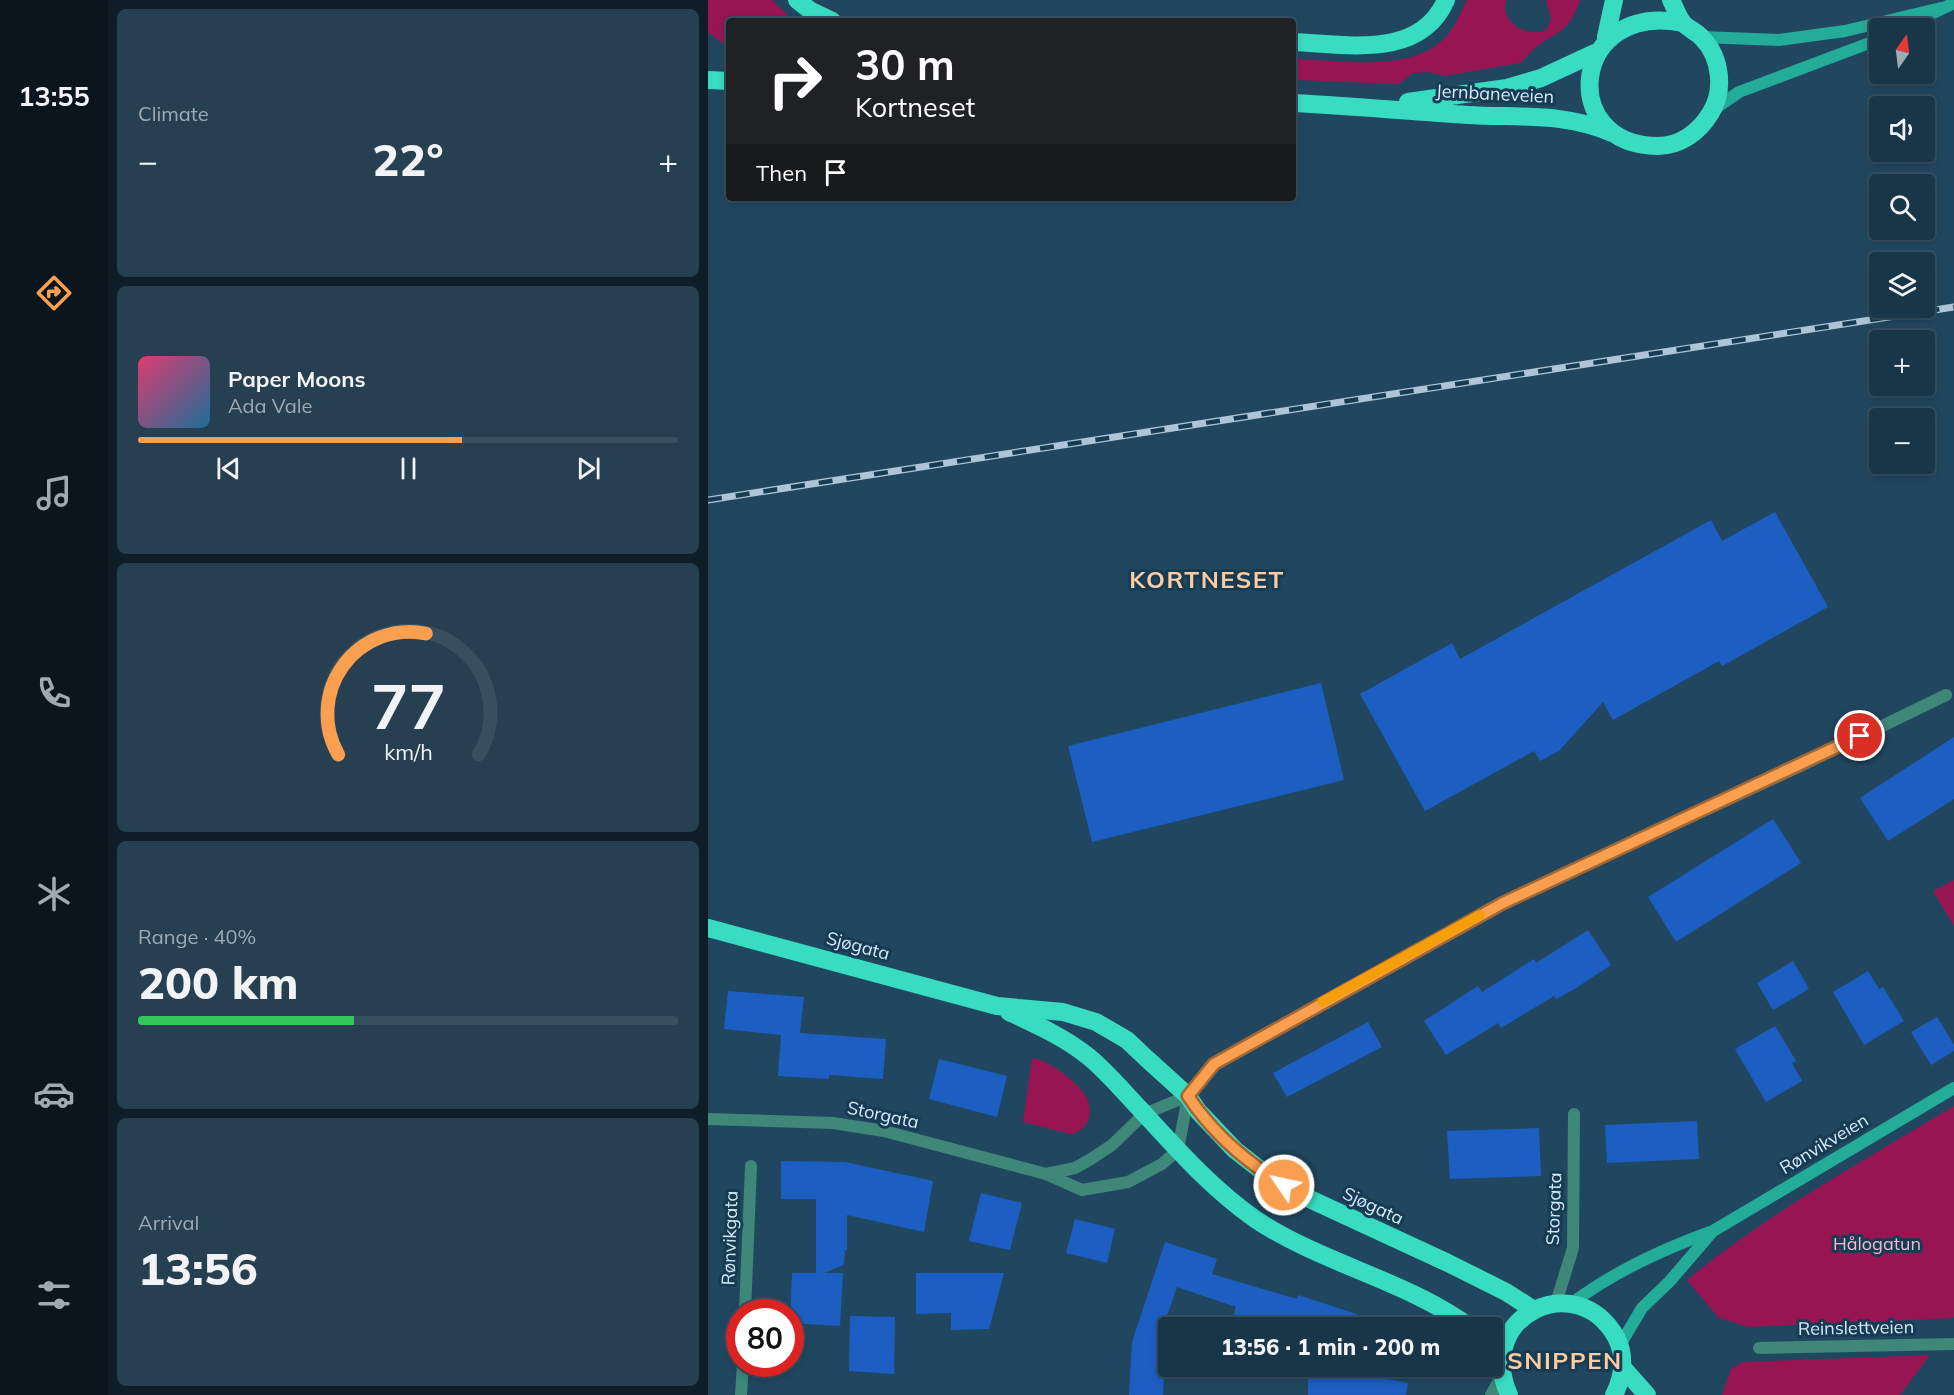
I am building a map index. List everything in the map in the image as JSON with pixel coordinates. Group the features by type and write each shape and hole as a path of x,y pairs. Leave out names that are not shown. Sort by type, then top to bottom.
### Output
{"highway":[{"path":"797,0 811,11 826,18"},
{"path":"1296,42 1371,45 1393,43 1413,37 1436,17 1446,0"},
{"path":"1606,37 1614,0"},
{"path":"1671,0 1683,23"},
{"name":"Jernbaneveien","path":"1296,103 1370,106 1469,115 1546,116 1591,124 1631,142 1647,146 1664,146 1680,142 1693,134 1713,110 1718,96 1717,64 1711,50 1702,37 1683,23 1663,17 1642,18 1623,24 1606,37 1595,53 1590,71 1589,89 1593,106 1603,122 1616,135"},
{"name":"Jernbaneveien","path":"1370,106 1507,88 1541,78 1595,53"},
{"path":"708,80 726,81"},
{"name":"Sjøgata","path":"708,928 997,1006 1063,1012 1096,1022 1127,1040 1188,1096 1215,1131 1267,1175 1301,1195 1506,1292 1534,1310"},
{"name":"Sjøgata","path":"997,1006 1057,1034 1089,1057 1224,1196 1257,1220 1337,1262 1430,1302 1454,1317"},
{"path":"1503,1347 1511,1330 1534,1310 1563,1304 1592,1311 1609,1325 1620,1345 1623,1368 1620,1384 1614,1395"},
{"path":"1623,1368 1647,1395"},
{"path":"1503,1376 1509,1395"}],"street":[{"path":"1921,18 1954,3"},
{"path":"1702,37 1779,40 1845,31 1941,8"},
{"name":"Jernbaneveien","path":"1713,110 1739,92 1869,43"},
{"path":"1178,1150 1188,1096 1214,1064 1223,1058 1503,903 1785,773 1946,695"},
{"name":"Rønvikveien","path":"1563,1304 1675,1244 1713,1231 1954,1088"},
{"path":"1046,1174 1075,1168 1112,1145 1144,1114 1188,1096"},
{"name":"Storgata","path":"1563,1304 1573,1248 1574,1114"},
{"name":"Storgata","path":"708,1119 833,1123 884,1131 1046,1174 1082,1190 1128,1182 1162,1164 1178,1150"},
{"name":"Rønvikgata","path":"746,1299 751,1166"},
{"name":"Rønvikveien","path":"1620,1345 1642,1308 1670,1281 1713,1231"},
{"name":"Reinslettveien","path":"1759,1348 1954,1344"},
{"path":"741,1395 742,1377"},
{"path":"1491,1395 1495,1377"}],"green space":[{"path":"708,0 772,0 791,18 726,18 726,46 708,32"},
{"path":"1467,0 1506,0 1507,15 1516,26 1530,32 1538,32 1546,30 1551,19 1546,0 1580,0 1576,12 1566,26 1541,43 1520,63 1445,76 1428,72 1413,73 1399,84 1296,80 1296,59 1374,62 1414,56 1431,49 1446,37"},
{"path":"1954,880 1954,926 1933,891"},
{"path":"1032,1058 1062,1072 1085,1095 1090,1113 1082,1129 1070,1134 1023,1122"},
{"name":"Hålogatun","path":"1954,1106 1954,1318 1749,1327 1719,1318 1687,1280 1784,1210"},
{"path":"1930,1355 1900,1395 1722,1395 1731,1369 1743,1362"}],"building":[{"path":"1775,512 1828,607 1722,666 1719,661 1613,720 1603,702 1559,751 1540,761 1534,751 1425,811 1360,694 1452,643 1460,659 1711,520 1722,541"},
{"path":"1321,683 1344,780 1092,842 1068,746"},
{"path":"1954,737 1954,799 1888,841 1860,798"},
{"path":"1773,819 1801,863 1676,942 1648,897"},
{"path":"1588,930 1611,965 1573,990 1556,999 1554,996 1501,1028 1498,1023 1446,1055 1424,1021 1478,986 1482,992 1534,959 1536,963"},
{"path":"1793,961 1809,989 1773,1010 1757,983"},
{"path":"1868,971 1879,989 1883,987 1904,1021 1864,1045 1833,992"},
{"path":"728,991 804,997 800,1033 886,1039 883,1079 829,1075 829,1079 778,1076 781,1035 724,1029"},
{"path":"1937,1017 1954,1045 1954,1051 1931,1065 1911,1032"},
{"path":"1368,1022 1382,1047 1287,1097 1273,1073"},
{"path":"1775,1026 1796,1061 1792,1063 1802,1081 1766,1102 1735,1049"},
{"path":"939,1059 1007,1076 997,1117 929,1099"},
{"path":"1697,1121 1699,1159 1607,1163 1605,1125"},
{"path":"1539,1128 1541,1176 1450,1179 1447,1131"},
{"path":"781,1161 845,1162 933,1181 924,1232 847,1215 847,1250 845,1250 844,1265 824,1273 843,1273 840,1326 804,1324 804,1299 791,1299 792,1273 816,1273 816,1199 781,1199"},
{"path":"981,1193 1022,1203 1010,1250 969,1241"},
{"path":"1075,1219 1115,1229 1107,1263 1066,1253"},
{"path":"1165,1242 1217,1259 1212,1274 1297,1299 1298,1295 1363,1316 1233,1317 1236,1307 1177,1287 1167,1317 1158,1317 1158,1377 1164,1377 1163,1395 1129,1395 1132,1342"},
{"path":"916,1273 1004,1273 989,1329 951,1330 951,1313 916,1314"},
{"path":"850,1316 895,1317 894,1374 849,1371"},
{"path":"1308,1377 1377,1377 1408,1383 1406,1395 1308,1395"}],"railway":[{"path":"708,500 1954,307"}],"slow traffic":[{"path":"1322,1002 1480,915"}],"district":[{"name":"KORTNESET","path":"1207,580"},
{"name":"SNIPPEN","path":"1565,1361"}],"route":[{"path":"1284,1185 1235,1150 1215,1131 1188,1096 1214,1064 1503,903 1860,736"}]}
